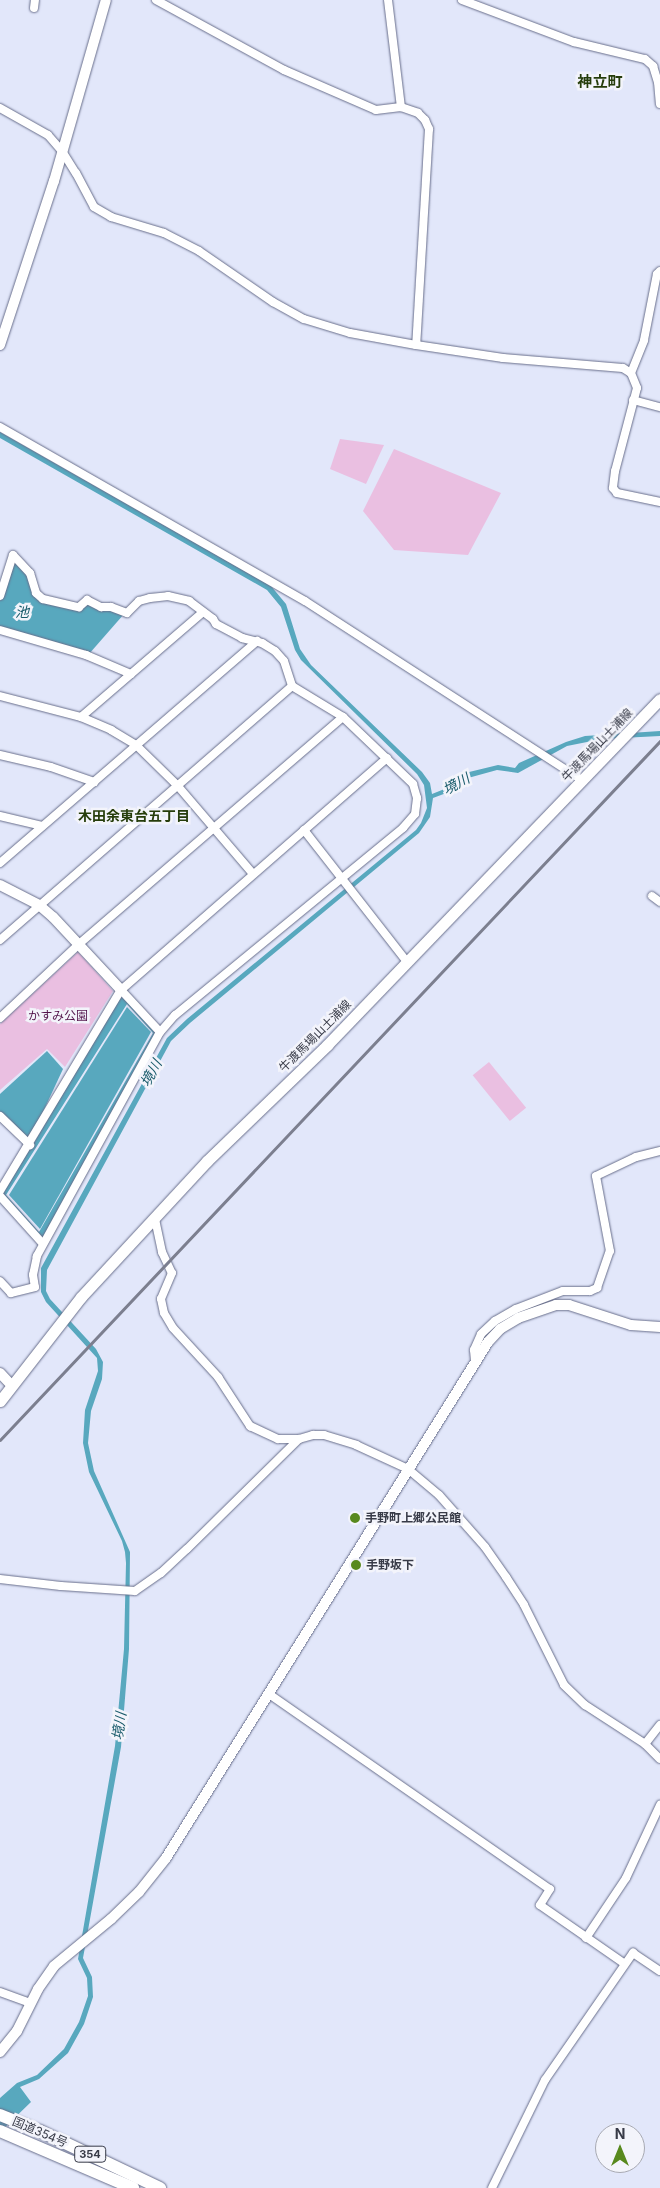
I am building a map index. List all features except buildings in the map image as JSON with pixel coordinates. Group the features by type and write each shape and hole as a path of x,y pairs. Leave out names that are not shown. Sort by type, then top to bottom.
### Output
{"highway":[{"name":"国道354号","path":"0,2115 160,2188"},
{"name":"国道354号","path":"4,2132 133,2188"}],"main road":[{"name":"牛渡馬場山土浦線","path":"0,1401 81,1297 207,1161 327,1045 660,699"}],"street":[{"path":"0,345 62,151 106,0"},
{"path":"156,0 284,70 376,110 401,107 418,113 429,129 416,345"},
{"path":"388,0 401,107"},
{"path":"462,0 574,42 645,59 652,66 658,82 660,104"},
{"path":"0,108 48,134 62,151 94,207 111,217 164,233 199,251 273,302 304,319 350,333 416,345 503,358 623,368 631,373 637,388 613,488 617,493 660,502"},
{"path":"631,373 644,340 657,274 660,271"},
{"path":"633,400 660,407"},
{"path":"0,427 305,600 582,780"},
{"path":"0,596 13,555 30,573 36,594 43,599 79,607 87,600 101,608 111,607 127,613 139,602 168,596 189,601 216,624 242,638 257,641 275,651 284,661 292,686 343,717 413,784 418,798 415,814 403,828 176,1015 160,1032 43,1244 34,1265 35,1287 11,1293 0,1281"},
{"path":"81,717 203,612"},
{"path":"0,630 86,654 131,674"},
{"path":"0,863 257,641"},
{"path":"0,940 292,686"},
{"path":"0,696 81,717 111,730 136,745 177,786 253,874"},
{"path":"0,1018 79,944 343,717"},
{"path":"0,754 51,767 94,782"},
{"path":"0,1191 122,990 387,758"},
{"path":"0,816 42,826"},
{"path":"304,830 407,962"},
{"path":"0,885 39,905 79,944 160,1032"},
{"path":"652,896 660,902"},
{"path":"0,1116 30,1144"},
{"path":"475,1362 474,1350 481,1334 495,1321 516,1309 563,1292 590,1291 597,1288 610,1251 596,1176 636,1157 660,1151"},
{"path":"0,1196 43,1244"},
{"path":"155,1219 162,1252 172,1273 161,1299 164,1313 173,1328 218,1377 250,1426 278,1439 299,1440 313,1435 324,1435 356,1445 408,1469 439,1496 485,1547 524,1605 564,1685 585,1705 645,1744 660,1759"},
{"path":"0,2052 17,2030 54,1966 139,1892 166,1858 475,1362 500,1329 518,1318 556,1305 569,1305 631,1325 660,1327"},
{"path":"0,1373 11,1385"},
{"path":"0,1579 135,1591 174,1561 299,1440"},
{"path":"269,1694 550,1889 540,1906 625,1964"},
{"path":"645,1744 660,1725"},
{"path":"586,1938 626,1878 660,1805"},
{"path":"492,2188 545,2080 633,1952 660,1971"},
{"path":"0,1992 31,2003"}],"green space":[{"path":"340,439 384,445 366,484 330,469"},
{"path":"394,449 501,493 468,555 394,550 363,511"},
{"name":"かすみ公園","path":"78,952 113,991 65,1067 47,1049 0,1090 0,1024"},
{"path":"489,1062 526,1108 510,1121 473,1075"}],"water":[{"name":"境川","path":"0,432 271,586 286,604 300,649 311,665 422,772 430,783 432,794 447,788 465,773 498,765 515,768 519,763 566,742 585,736 660,731 660,736 602,739 567,746 518,773 497,770 468,778 449,792 433,798 430,817 419,833 190,1023 171,1041 47,1270 46,1291 50,1299 96,1349 103,1362 102,1379 91,1411 88,1443 94,1471 130,1552 129,1649 121,1747 83,1958 92,1977 93,1997 84,2024 68,2053 39,2079 20,2087 31,2102 0,2132 0,2098 17,2083 37,2075 64,2049 79,2022 88,1996 87,1978 78,1959 115,1746 124,1649 125,1552 122,1541 89,1472 83,1443 85,1410 98,1371 97,1358 46,1302 41,1292 41,1268 167,1038 187,1019 416,830 427,808 424,785 417,774 301,660 295,650 281,607 267,590 0,438"},
{"name":"池","path":"14,558 28,574 34,595 78,610 87,602 124,614 89,654 0,628 0,601"},
{"path":"122,993 157,1032 43,1242 1,1194 32,1146","holes":["127,1004 153,1033 39,1232 6,1195"]},
{"path":"127,1007 151,1032 40,1229 9,1195"},
{"path":"47,1051 63,1069 29,1142 0,1113 0,1094"}],"railway":[{"path":"0,1440 660,741"}],"place":[{"name":"手野町上郷公民館","path":"355,1518"},
{"name":"手野坂下","path":"356,1565"}],"district":[{"name":"神立町","path":"600,82"},
{"name":"木田余東台五丁目","path":"134,816"}]}
